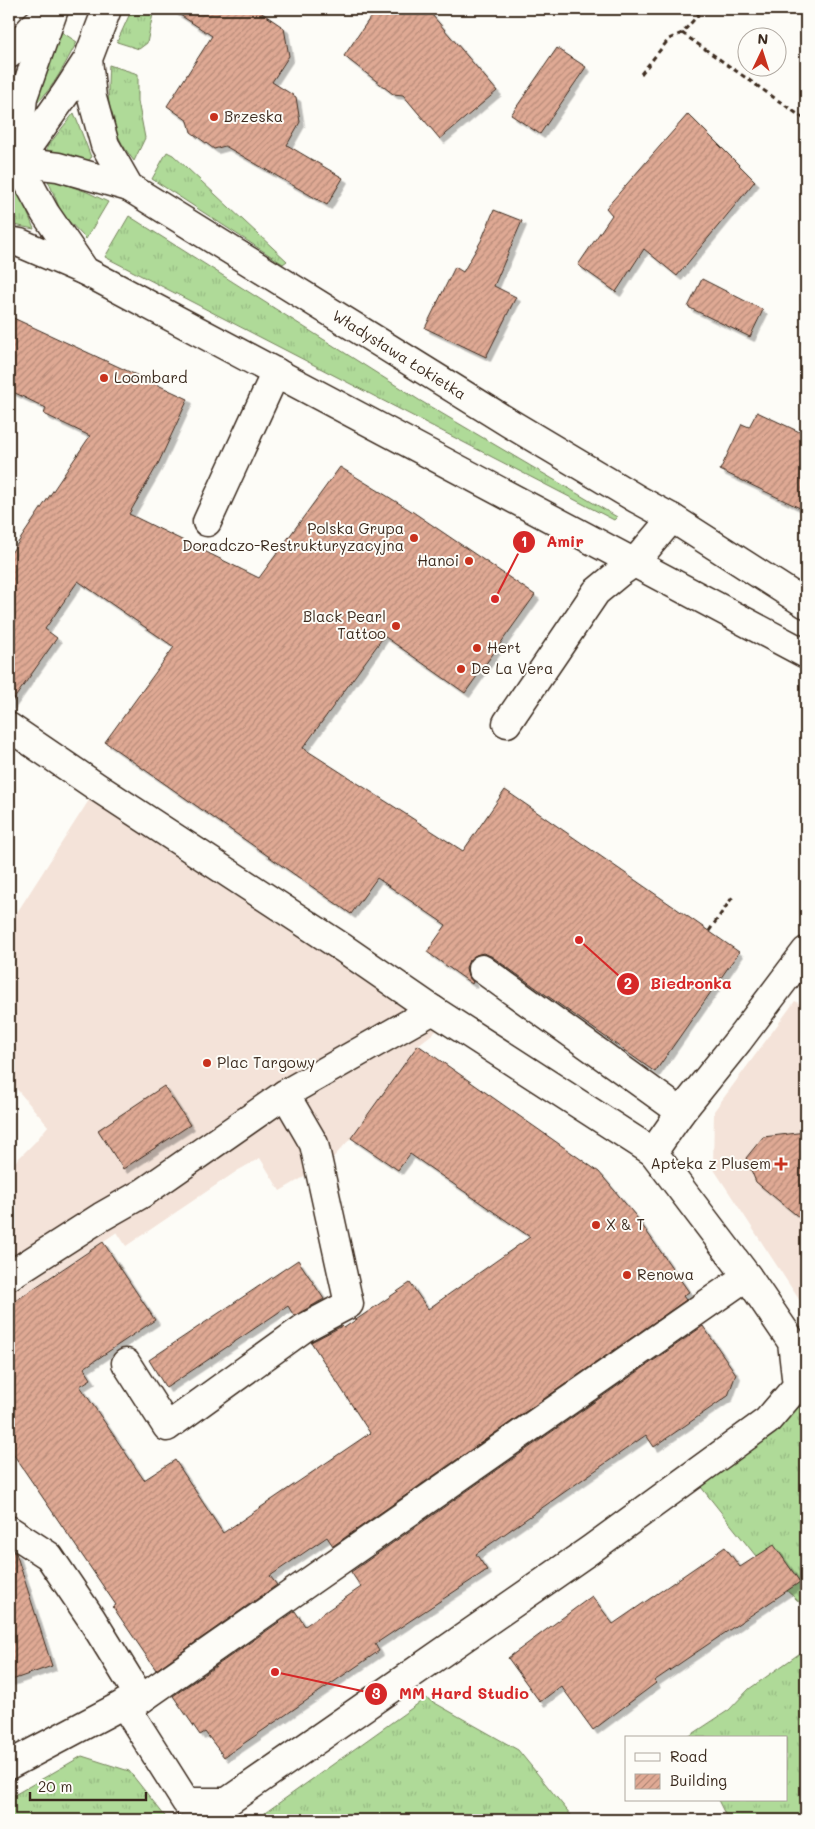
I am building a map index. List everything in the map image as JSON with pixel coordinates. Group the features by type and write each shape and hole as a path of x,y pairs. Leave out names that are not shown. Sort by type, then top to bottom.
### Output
{"main road":[{"path":"9,54 32,28 53,9"},
{"path":"53,9 23,97 13,164 85,271"},
{"name":"Władysława Łokietka","path":"107,9 88,59 92,98 105,145 129,187"},
{"path":"13,164 66,93 88,59"},
{"name":"Władysława Łokietka","path":"13,164 58,167 129,187 503,418 672,518 806,604"},
{"path":"9,241 20,243 85,271 806,654"},
{"path":"207,522 276,372"},
{"path":"507,723 596,592 635,562 672,518"},
{"path":"9,727 343,948 433,1010 653,1152 747,1276 792,1342 800,1363 796,1386 766,1421 590,1550 227,1802 186,1802 91,1618 49,1556 9,1530"},
{"path":"653,1152 681,1112 806,951"},
{"path":"482,969 681,1112"},
{"path":"9,1276 101,1217 143,1193 285,1094 433,1010"},
{"path":"126,1363 167,1426 304,1328 349,1304 314,1144 285,1094"},
{"path":"9,1765 133,1701 747,1276"}],"path":[{"path":"641,74 669,39 682,33 699,14"},
{"path":"682,33 806,120"},
{"path":"709,930 734,895"}],"shaded area":[{"name":"Plac Targowy","path":"91,797 440,1028 418,1045 351,1138 328,1163 280,1191 260,1158 237,1171 126,1246 117,1232 9,1305 9,1168 48,1126 9,1080 9,925"},
{"path":"795,1001 806,1007 806,1308 713,1168 714,1111"}],"green space":[{"path":"132,9 154,9 147,43 139,49 117,42"},
{"path":"60,31 77,42 54,83 36,104 39,81"},
{"path":"109,65 138,74 138,101 145,138 134,161 119,138 111,116 108,92"},
{"path":"74,113 91,157 89,161 47,154 47,147"},
{"path":"167,152 173,155 287,261 283,264 152,179"},
{"path":"47,178 87,192 108,202 86,239 62,214"},
{"path":"14,179 34,229 9,224 9,180"},
{"path":"129,216 419,400 617,517 614,520 105,257"},
{"path":"806,1402 806,1608 775,1580 697,1482"},
{"path":"806,1649 806,1820 728,1820 719,1802 788,1802 788,1736 690,1736 729,1710 749,1689"},
{"path":"426,1698 518,1750 575,1820 255,1820"},
{"path":"82,1756 129,1771 168,1820 9,1820 9,1798"}],"building":[{"path":"171,9 256,9 284,28 289,56 272,82 296,97 300,122 287,145 343,178 327,205 225,146 214,149 191,132 188,121 167,106 212,36"},
{"path":"376,9 427,9 497,91 440,139 403,95 393,94 344,56"},
{"path":"557,48 586,67 540,134 511,115"},
{"path":"688,114 755,181 677,276 644,249 616,292 578,265 612,215 606,208"},
{"path":"494,210 522,221 494,286 516,297 486,357 425,328 455,267 463,272 481,241"},
{"path":"702,279 763,310 750,337 688,307"},
{"path":"9,316 188,399 158,464 129,514 259,578 340,467 413,512 535,595 465,693 384,636 303,748 463,851 505,790 739,952 655,1072 491,956 483,953 469,960 466,968 468,976 473,982 472,984 427,952 446,925 377,878 351,914 105,742 174,647 78,581 45,629 57,638 9,706 9,556 90,436 44,414 46,408 9,390"},
{"path":"757,412 806,435 806,511 720,470 742,424 749,427"},
{"path":"418,1045 599,1172 635,1215 689,1292 683,1296 686,1300 333,1546 327,1537 270,1576 277,1585 156,1670 113,1607 116,1605 9,1448 9,1305 103,1242 155,1320 84,1368 91,1379 80,1386 144,1480 175,1460 223,1533 370,1433 311,1342 342,1326 344,1328 410,1283 428,1309 530,1237 410,1154 398,1170 351,1138"},
{"path":"164,1086 190,1125 123,1169 98,1130"},
{"path":"806,1132 806,1223 756,1182 746,1158 763,1137"},
{"path":"298,1260 324,1299 294,1316 288,1306 166,1388 149,1360"},
{"path":"703,1326 736,1374 728,1396 654,1447 646,1435 476,1554 487,1570 375,1644 379,1651 224,1757 205,1732 200,1735 173,1696 295,1611 305,1626 361,1587 351,1572"},
{"path":"774,1545 800,1582 654,1681 656,1683 593,1730 561,1686 540,1702 508,1658 592,1596 613,1624 725,1547 740,1567"},
{"path":"9,1552 16,1553 52,1666 9,1681"}],"place":[{"name":"Brzeska","path":"214,117"},
{"name":"Loombard","path":"104,378"},
{"name":"Polska Grupa Doradczo-Restrukturyzacyjna","path":"414,538"},
{"name":"Hanoi","path":"469,561"},
{"name":"Amir","path":"495,599"},
{"name":"Black Pearl Tattoo","path":"396,626"},
{"name":"Hert","path":"477,648"},
{"name":"De La Vera","path":"461,669"},
{"name":"Biedronka","path":"579,940"},
{"name":"Plac Targowy","path":"207,1063"},
{"name":"Apteka z Plusem","path":"781,1164"},
{"name":"X & T","path":"596,1225"},
{"name":"Renowa","path":"627,1275"},
{"name":"MM Hard Studio","path":"275,1672"}]}
